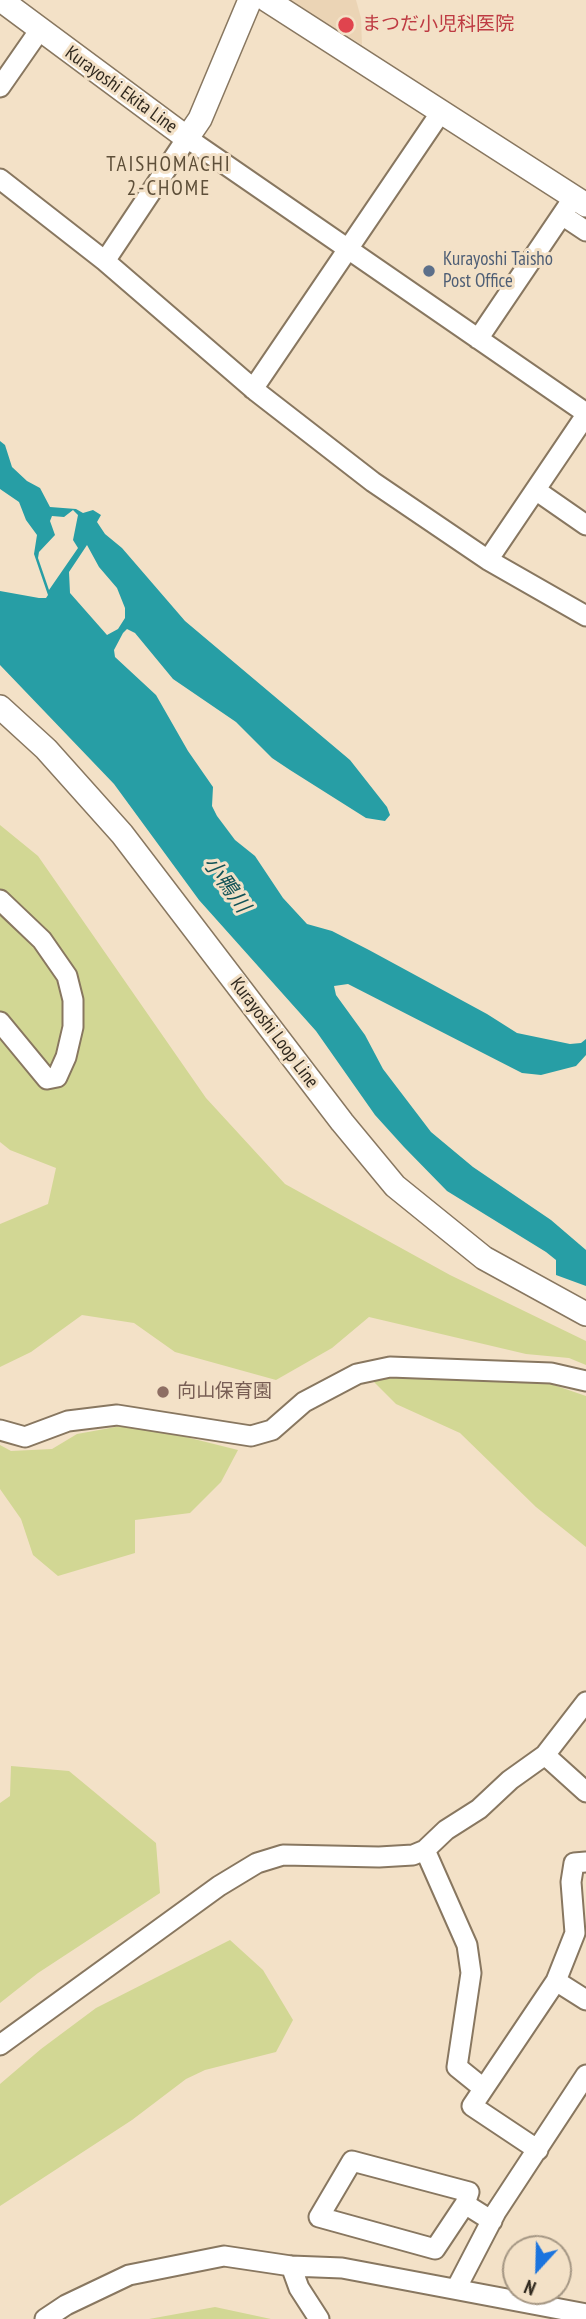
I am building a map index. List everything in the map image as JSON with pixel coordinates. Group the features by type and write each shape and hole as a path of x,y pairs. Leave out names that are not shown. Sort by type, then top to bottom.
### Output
{"main road":[{"name":"Kurayoshi Ekita Line","path":"0,0 187,138 200,119 250,0"},
{"path":"267,0 441,112 574,206"},
{"name":"Kurayoshi Loop Line","path":"0,707 46,749 122,834 349,1132 395,1186 484,1258 586,1314"}],"street":[{"path":"0,87 39,31"},
{"path":"254,389 441,112"},
{"path":"105,261 187,138 586,414 537,491 488,560"},
{"path":"0,179 105,261 254,389 373,482 488,560 586,616"},
{"path":"478,339 574,206 586,231"},
{"path":"537,491 586,525"},
{"path":"0,901 41,940 59,961 67,976 73,1000 73,1027 66,1057 57,1077 47,1079 0,1022"},
{"path":"0,1430 25,1437 68,1421 117,1415 251,1436 272,1430 304,1402 357,1374 390,1367 551,1373 586,1381"},
{"path":"0,2045 40,2013 219,1886 257,1863 283,1855 379,1857 413,1855 425,1850 446,1830 479,1809 510,1780 545,1755 586,1702"},
{"path":"545,1755 586,1792"},
{"path":"425,1850 467,1945 471,1973 457,2067 483,2088"},
{"path":"538,2150 472,2106 556,1981 575,1933 571,1882 574,1863 586,1862"},
{"path":"556,1981 586,2000"},
{"path":"456,2289 492,2221 586,2075"},
{"path":"352,2161 469,2192 466,2204 435,2249 319,2217 352,2161"},
{"path":"466,2204 492,2221"},
{"path":"45,2319 96,2289 129,2275 162,2266 224,2256 291,2266 342,2268 586,2314"},
{"path":"291,2266 299,2288 319,2319"}],"shaded area":[{"name":"まつだ小児科医院","path":"289,0 356,0 361,18 362,45"}],"green space":[{"path":"0,825 38,856 206,1098 285,1184 450,1275 586,1341 586,1365 569,1358 526,1354 369,1317 332,1348 276,1380 175,1352 134,1323 82,1315 31,1352 0,1367 0,1224 48,1204 56,1168 10,1150 0,1142 0,907 36,943 78,1003 17,904 0,889"},
{"path":"404,1377 548,1383 586,1396 586,1547 536,1507 460,1433 396,1404 372,1380"},
{"path":"121,1426 186,1437 238,1450 221,1482 190,1513 135,1520 135,1553 58,1576 33,1555 21,1519 0,1489 0,1445 11,1451 52,1449 77,1434"},
{"path":"11,1766 69,1771 156,1843 160,1893 38,1973 0,2003 0,1803 10,1796"},
{"path":"230,1940 263,1970 293,2020 276,2052 205,2070 186,2079 132,2120 0,2206 0,2084 96,2008"},
{"path":"215,2307 271,2319 149,2319"}],"water":[{"name":"小鴨川","path":"0,441 5,445 12,467 27,481 40,488 50,507 76,509 83,513 93,510 101,515 97,522 105,534 122,548 185,621 350,760 387,807 390,815 385,821 366,818 290,770 272,758 236,722 173,679 135,633 127,629 123,633 114,650 115,657 156,695 188,751 213,787 212,806 217,816 235,840 255,856 283,898 307,924 332,931 369,950 517,1033 570,1044 581,1043 586,1039 586,1055 576,1066 541,1075 522,1073 348,984 334,986 336,995 365,1035 383,1069 431,1132 473,1167 551,1220 586,1250 586,1286 556,1275 556,1260 447,1191 404,1147 375,1115 316,1031 199,900 114,784 0,665 0,591 39,598 46,598 48,595 34,554 37,535 26,520 19,502 0,489","holes":["73,510 78,515 73,540 78,548 49,590 38,558 39,552 55,535 50,521 52,516 64,517","87,545 99,567 117,588 125,608 125,618 118,629 107,635 70,593 69,572"]}],"place":[{"name":"まつだ小児科医院","path":"346,25"},
{"name":"Kurayoshi Taisho Post Office","path":"429,271"},
{"name":"向山保育園","path":"163,1392"}],"district":[{"name":"TAISHOMACHI 2-CHOME","path":"169,177"}]}
